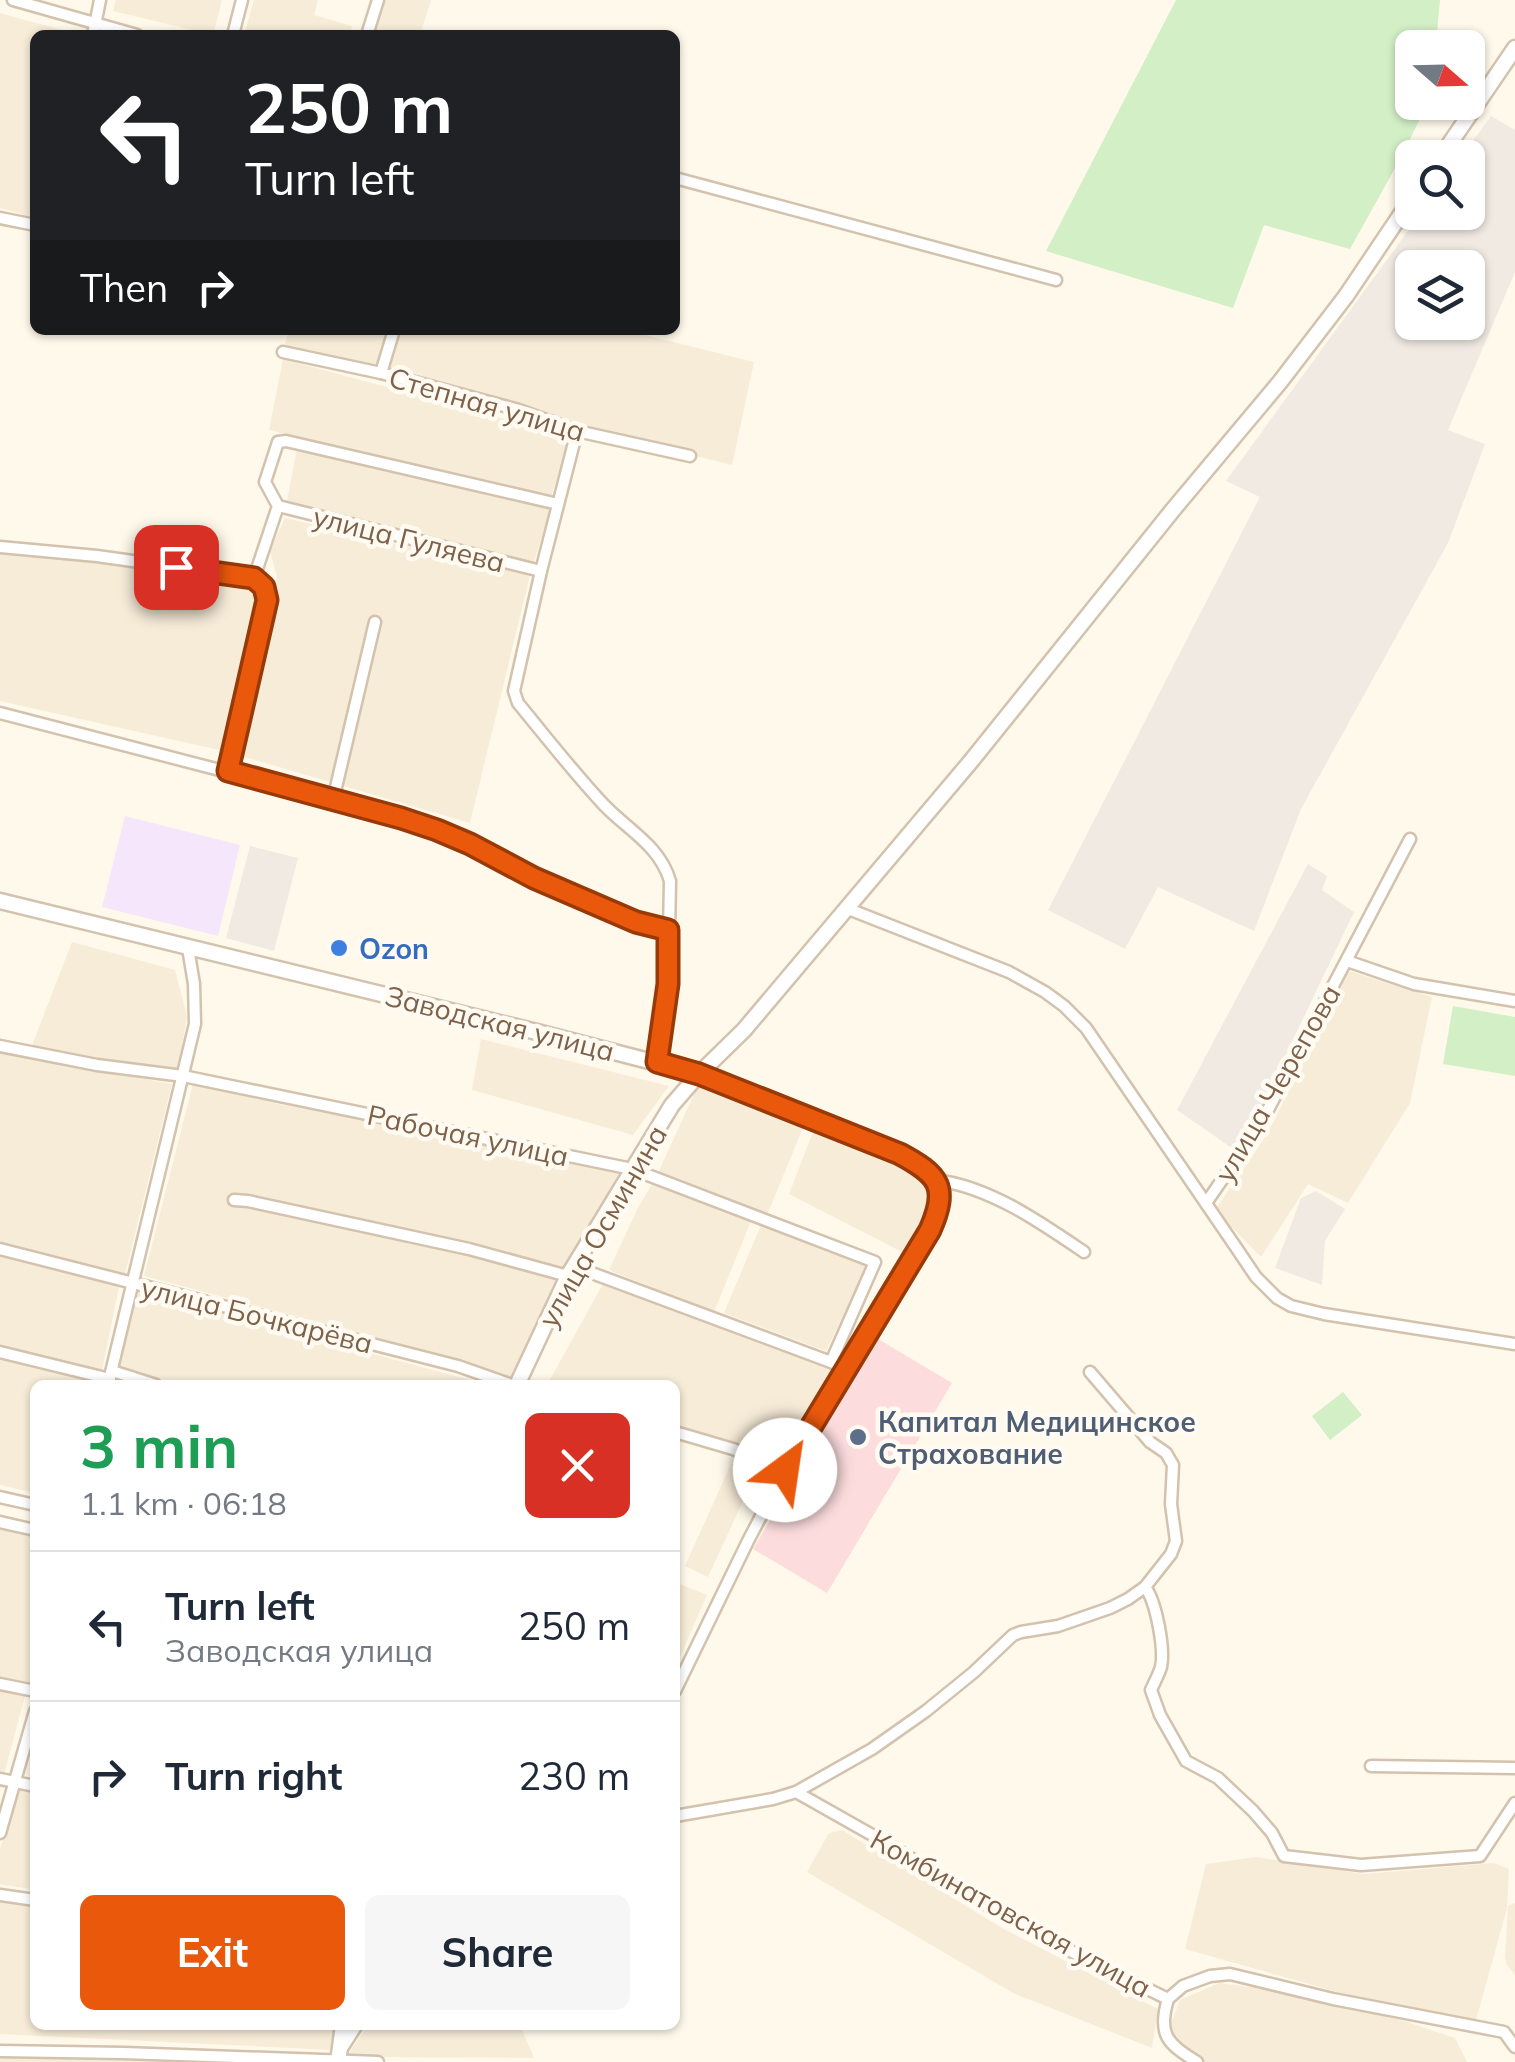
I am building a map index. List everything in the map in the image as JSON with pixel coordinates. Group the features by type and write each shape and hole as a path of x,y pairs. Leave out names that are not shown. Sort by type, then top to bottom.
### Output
{"street":[{"path":"13,0 94,29 100,0"},
{"path":"233,30 242,0"},
{"path":"369,30 378,0"},
{"path":"1452,140 1515,48"},
{"path":"680,179 1056,280"},
{"path":"0,218 30,225"},
{"name":"улица Осминина","path":"516,1380 571,1271 672,1105 744,1030 972,760 1280,382 1395,223"},
{"path":"381,373 392,335"},
{"name":"Степная улица","path":"283,352 381,373 519,410 577,431 690,456"},
{"path":"577,431 514,691 518,703 602,803 665,865 670,881 668,984 657,1062"},
{"path":"254,578 278,506 265,482 278,442 558,504"},
{"name":"улица Гуляева","path":"278,506 541,571"},
{"path":"0,547 254,578 264,587 267,600 228,771"},
{"path":"333,800 376,622"},
{"path":"0,713 401,818 470,844 534,878 636,922 668,930"},
{"name":"улица Черепова","path":"1206,1204 1260,1125 1410,839"},
{"name":"Заводская улица","path":"0,901 699,1074 900,1154 936,1180 967,1187 1009,1206 1084,1252"},
{"name":"улица Черепова","path":"846,908 1009,972 1064,1006 1086,1028 1256,1276 1277,1298 1291,1306 1324,1314 1515,1344"},
{"path":"0,1352 110,1378 195,1024 188,948"},
{"name":"улица Черепова","path":"1346,961 1414,984 1515,1001"},
{"name":"Рабочая улица","path":"0,1046 97,1065 183,1076 632,1169 875,1262 831,1362"},
{"path":"680,1680 785,1470 930,1230 940,1196 936,1180"},
{"path":"234,1200 571,1271 847,1368"},
{"name":"улица Бочкарёва","path":"0,1249 458,1366 499,1380"},
{"path":"680,1815 796,1792 872,1749 926,1711 1013,1636 1084,1618 1128,1599 1145,1586 1171,1554 1176,1541 1171,1504 1173,1465 1090,1372"},
{"path":"680,1434 785,1470"},
{"path":"0,1497 30,1504"},
{"path":"0,1522 30,1529"},
{"path":"1145,1586 1158,1627 1161,1666 1150,1690 1160,1715 1186,1761 1218,1778 1254,1812 1272,1833 1284,1856 1361,1865 1480,1856 1515,1803"},
{"path":"0,1684 30,1690"},
{"path":"0,1833 30,1730"},
{"path":"1372,1766 1515,1768"},
{"path":"0,1779 30,1785"},
{"name":"Комбинатовская улица","path":"796,1792 983,1903 1168,1999 1183,1986 1210,1976 1230,1974 1333,1999 1504,2032 1515,2048"},
{"path":"0,1895 30,1899"},
{"path":"1168,1999 1163,2025 1166,2039 1198,2062"},
{"path":"338,2059 342,2030"},
{"path":"338,2059 353,2030"},
{"path":"0,2051 378,2062"}],"shaded area":[{"path":"116,0 222,0 214,30 192,30 113,11"},
{"path":"254,0 318,0 314,15 352,26 351,30 245,30"},
{"path":"386,0 431,0 422,30 376,30"},
{"path":"0,13 62,30 30,30 30,212 29,216 0,208"},
{"path":"1491,116 1515,130 1515,272 1448,430 1485,444 1448,543 1301,809 1254,931 1158,887 1125,949 1048,910 1260,497 1226,481 1409,230 1485,230 1485,140 1473,140"},
{"path":"288,335 386,335 376,369 284,348"},
{"path":"396,335 645,335 754,362 732,465 568,424 384,371"},
{"path":"283,359 571,437 551,496 418,468 269,430"},
{"path":"297,447 552,505 533,565 287,502"},
{"path":"285,518 530,575 470,823 238,755 277,577 270,551"},
{"path":"0,553 176,572 259,591 228,752 0,701"},
{"path":"125,816 240,845 218,936 102,907"},
{"path":"250,846 298,858 274,951 226,938"},
{"path":"1308,864 1327,876 1322,890 1354,912 1239,1153 1177,1110"},
{"path":"72,942 175,970 187,1017 178,1070 151,1070 31,1048"},
{"path":"1349,971 1432,997 1410,1103 1348,1203 1308,1184 1261,1257 1215,1210 1268,1133"},
{"path":"481,1039 669,1086 633,1135 472,1090"},
{"path":"0,1052 172,1084 125,1274 0,1241"},
{"path":"701,1079 805,1123 767,1215 658,1173"},
{"path":"193,1084 620,1171 553,1291 514,1378 144,1276"},
{"path":"815,1127 919,1171 934,1207 906,1254 789,1194"},
{"path":"652,1184 751,1221 714,1312 609,1270"},
{"path":"1316,1191 1345,1209 1325,1241 1322,1285 1275,1268 1301,1198"},
{"path":"761,1225 868,1265 826,1351 724,1313"},
{"path":"0,1256 119,1287 100,1380 30,1380 30,1492 0,1485"},
{"path":"604,1282 833,1369 782,1463 680,1431 680,1380 550,1380"},
{"path":"138,1291 470,1380 166,1380 117,1366"},
{"path":"878,1339 952,1383 827,1593 753,1549"},
{"path":"736,1453 761,1462 708,1577 685,1566"},
{"path":"0,1527 30,1534 30,1685 0,1679"},
{"path":"680,1584 707,1595 680,1657"},
{"path":"0,1691 25,1696 0,1789"},
{"path":"18,1787 30,1788 30,1889 0,1884 0,1849"},
{"path":"842,1830 1002,1928 1158,2009 1152,2048 1013,1993 807,1872 829,1833"},
{"path":"1256,1857 1364,1874 1494,1863 1509,1869 1507,1908 1475,2024 1383,2005 1185,1949 1206,1864"},
{"path":"0,1902 30,1906 30,2030 335,2030 332,2050 0,2034"},
{"path":"1515,1903 1515,1975 1505,1957 1508,1906"},
{"path":"1219,1983 1272,1990 1401,2020 1455,2038 1467,2062 1206,2062 1167,2034 1180,2000"},
{"path":"365,2030 522,2030 534,2058 346,2057"},
{"path":"0,2053 285,2062 0,2062"}],"green space":[{"path":"1176,0 1440,0 1437,30 1395,30 1395,120 1420,120 1410,140 1395,140 1395,168 1350,249 1264,225 1233,308 1046,251"},
{"path":"1453,1006 1515,1017 1515,1076 1443,1064"},
{"path":"1343,1392 1362,1415 1330,1440 1312,1416"}],"place":[{"name":"Ozon","path":"339,948"},
{"name":"Капитал Медицинское Страхование","path":"858,1437"}],"route":[{"path":"176,567 254,578 264,587 267,600 228,771 437,830 534,878 636,922 668,930 668,984 657,1062 699,1074 900,1154 918,1163 936,1180 940,1196 930,1230 785,1470"}]}
